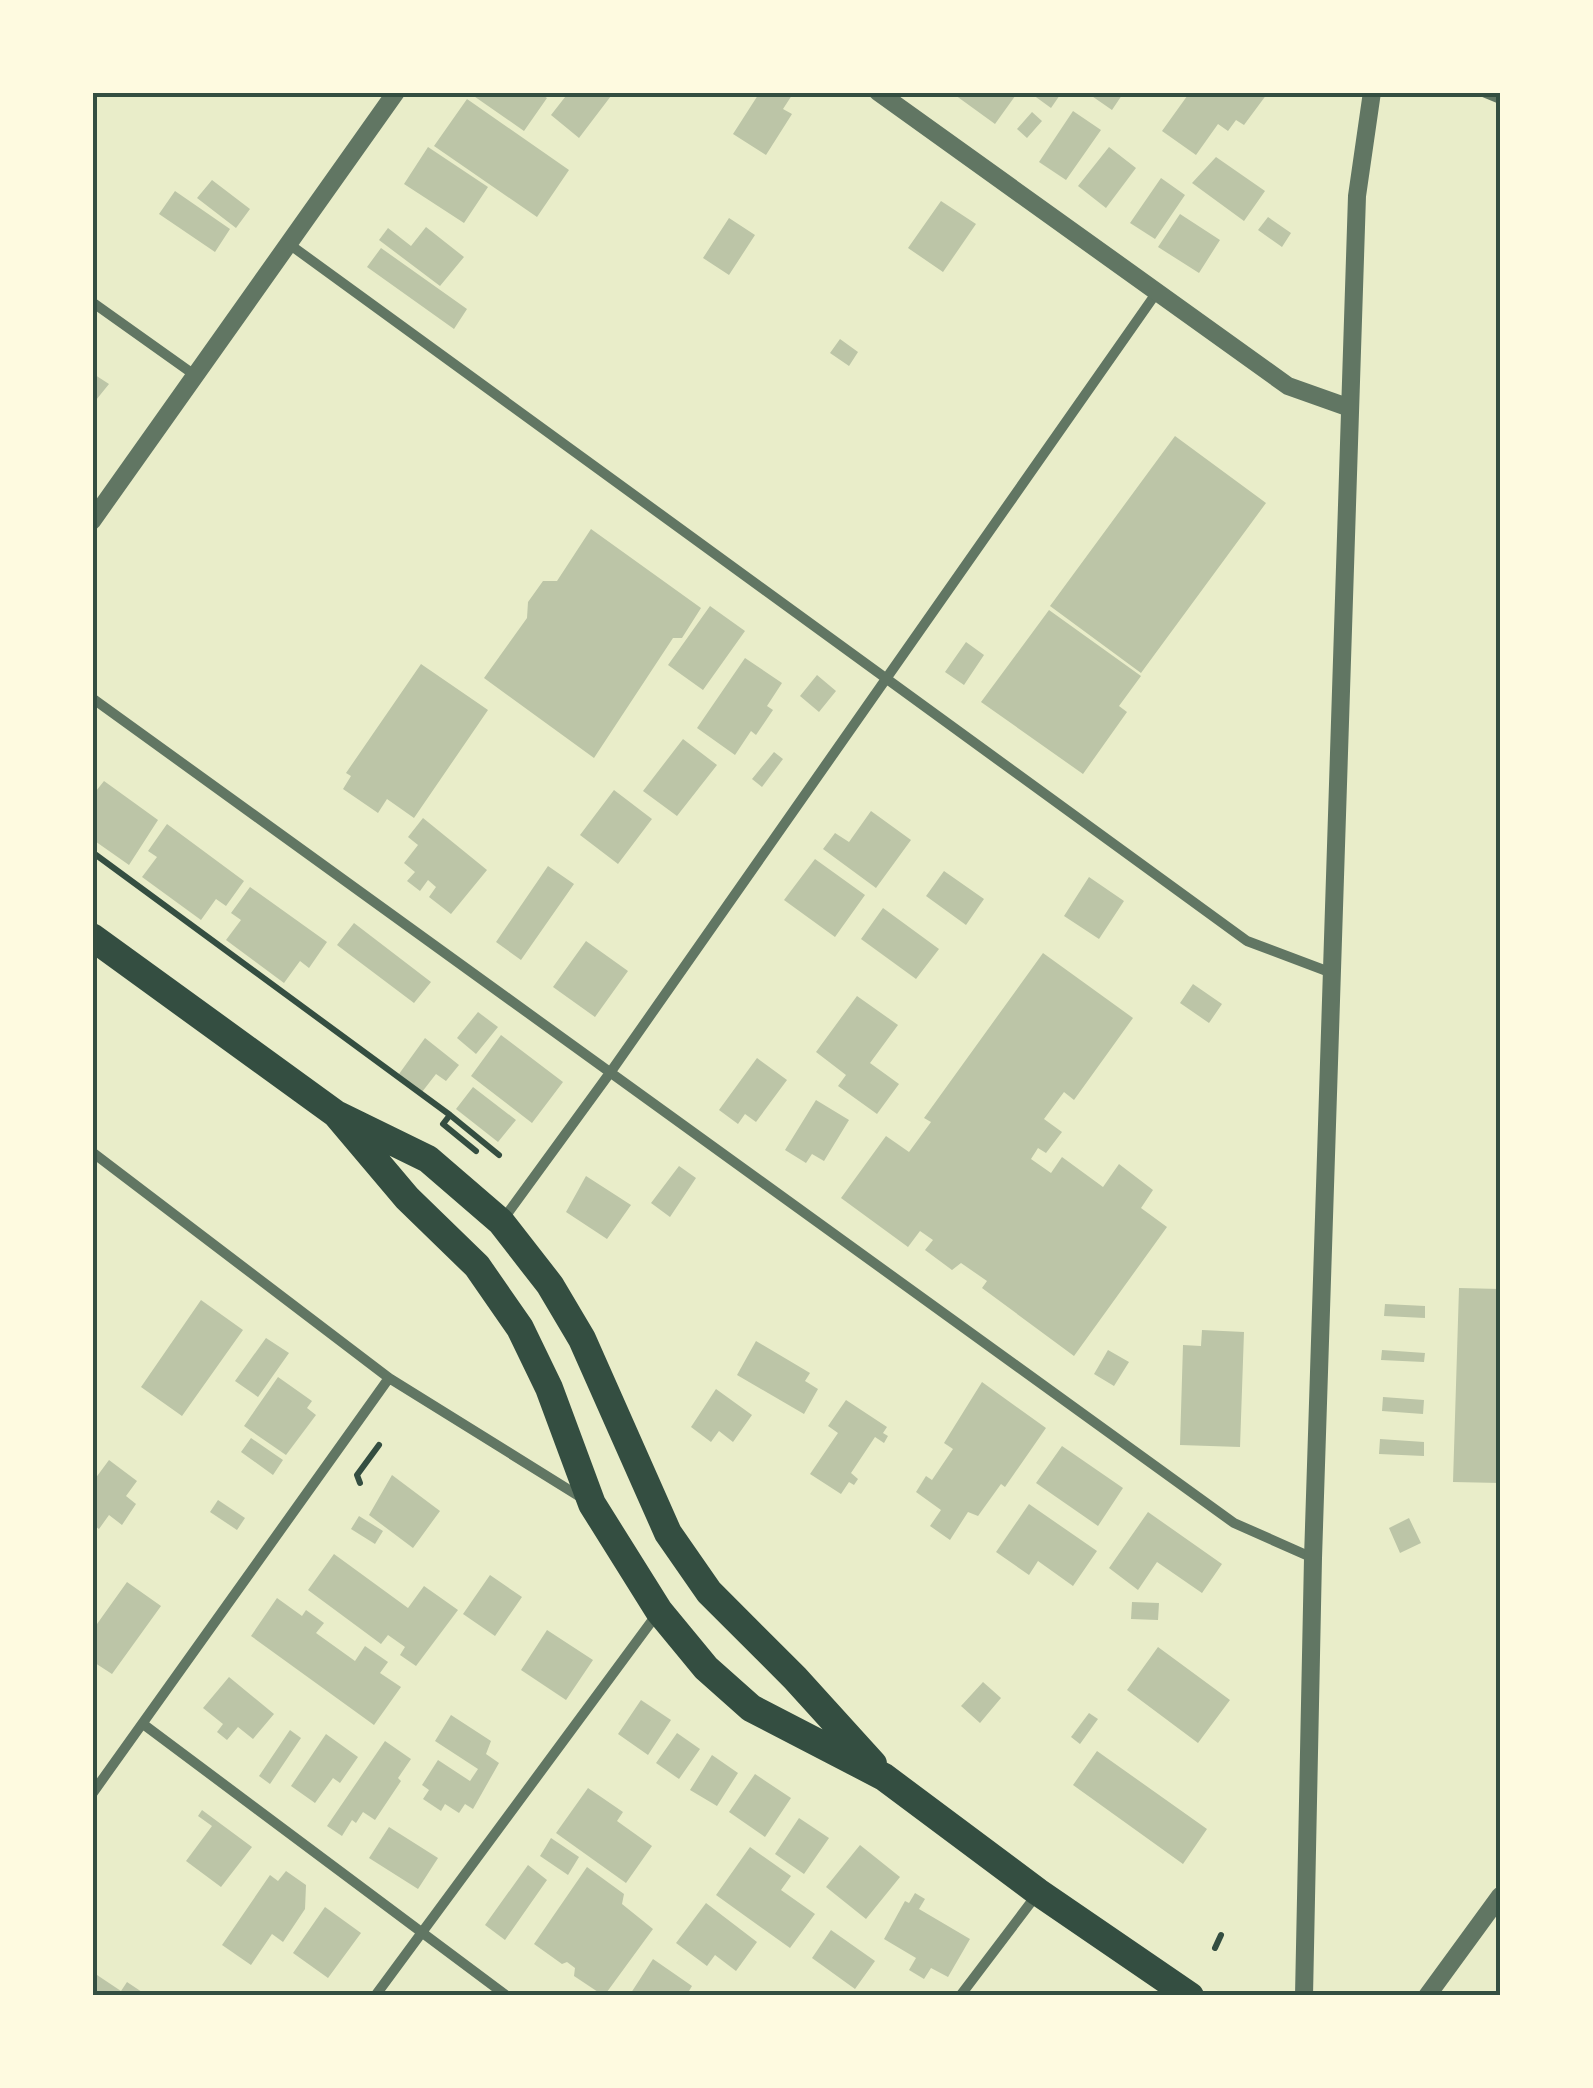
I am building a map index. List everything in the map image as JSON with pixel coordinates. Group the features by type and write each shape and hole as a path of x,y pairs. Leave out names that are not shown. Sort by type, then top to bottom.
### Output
{"highway":[{"path":"92,937 336,1114 428,1158 501,1222 550,1285 582,1339 668,1534 709,1592 884,1777"},
{"path":"336,1114 406,1198 477,1266 520,1328 549,1388 592,1504 659,1611 706,1668 751,1708 884,1777 1038,1892 1190,1996"}],"street":[{"path":"92,521 396,92"},
{"path":"878,92 1288,386 1350,408"},
{"path":"1304,1996 1313,1558 1357,196 1372,92"},
{"path":"1483,92 1500,99"},
{"path":"289,244 1246,941 1332,973"},
{"path":"501,1222 612,1070 1157,292"},
{"path":"92,302 196,376"},
{"path":"92,698 1234,1523 1313,1558"},
{"path":"92,1152 390,1378 592,1504"},
{"path":"92,1794 390,1378"},
{"path":"375,1996 659,1611"},
{"path":"143,1724 506,1996"},
{"path":"960,1996 1038,1892"},
{"path":"1426,1996 1500,1896"}],"path":[{"path":"92,852 450,1114 499,1156"},
{"path":"443,1124 450,1114"},
{"path":"360,1483 358,1475 380,1445"},
{"path":"1214,1948 1221,1935"}],"building":[{"path":"468,92 538,92 547,98 524,131"},
{"path":"569,92 614,92 579,138 551,115"},
{"path":"760,92 794,92 783,109 792,114 766,155 733,134"},
{"path":"1018,92 995,124 955,95"},
{"path":"1029,92 1062,92 1051,108"},
{"path":"1086,92 1124,92 1112,110"},
{"path":"1190,92 1267,94 1244,125 1236,120 1228,131 1218,124 1196,155 1162,131"},
{"path":"467,99 569,170 537,217 434,146"},
{"path":"1073,111 1101,130 1066,180 1039,162"},
{"path":"1032,112 1042,121 1027,138 1017,129"},
{"path":"428,147 488,187 464,223 404,184"},
{"path":"1109,147 1136,168 1106,208 1078,186"},
{"path":"1216,157 1265,191 1244,221 1192,183"},
{"path":"1161,178 1185,195 1155,239 1130,223"},
{"path":"212,180 250,209 236,228 197,198"},
{"path":"175,191 230,229 215,252 159,214"},
{"path":"941,201 976,224 943,272 908,248"},
{"path":"1180,214 1220,240 1199,273 1158,247"},
{"path":"1268,217 1291,233 1282,247 1258,230"},
{"path":"729,218 755,235 729,275 703,258"},
{"path":"426,227 464,257 440,286 379,240 388,228 411,246"},
{"path":"381,248 467,309 454,329 367,267"},
{"path":"840,339 858,352 849,366 830,353"},
{"path":"92,373 109,384 92,405"},
{"path":"1175,436 1266,503 1141,673 1050,606"},
{"path":"591,529 701,608 682,638 673,638 594,758 484,678 527,618 528,602 543,581 557,581"},
{"path":"710,606 745,631 703,690 668,665"},
{"path":"1049,610 1141,676 1119,706 1127,712 1083,774 981,702"},
{"path":"966,642 984,655 964,685 945,672"},
{"path":"745,658 782,683 767,706 773,710 756,735 751,731 735,755 697,728"},
{"path":"421,664 488,710 414,818 387,799 378,813 343,789 351,776 346,773"},
{"path":"817,675 836,691 819,712 800,696"},
{"path":"683,739 717,765 677,816 643,791"},
{"path":"774,752 783,759 762,787 752,779"},
{"path":"104,781 158,820 129,865 92,839 92,796"},
{"path":"614,790 652,819 618,864 580,835"},
{"path":"871,811 911,840 876,888 823,849 835,833 849,842"},
{"path":"423,818 487,870 451,914 429,897 436,887 428,880 420,891 407,881 415,872 404,863 418,845 408,837"},
{"path":"167,824 244,881 226,906 216,899 201,920 142,877 157,857 148,851"},
{"path":"815,859 865,895 835,937 784,900"},
{"path":"548,866 574,884 521,960 496,942"},
{"path":"944,871 984,899 966,925 926,896"},
{"path":"1089,877 1124,901 1099,939 1064,916"},
{"path":"250,887 327,942 309,968 300,961 284,983 226,940 241,920 231,913"},
{"path":"883,908 939,949 916,979 861,939"},
{"path":"354,923 431,982 414,1003 337,945"},
{"path":"586,941 628,971 595,1017 553,987"},
{"path":"1043,953 1133,1018 1074,1100 1064,1092 1044,1119 1062,1132 1046,1153 1038,1148 1031,1159 1051,1173 1062,1157 1103,1187 1119,1164 1153,1190 1141,1208 1167,1227 1074,1356 982,1288 987,1281 961,1263 952,1270 925,1250 933,1240 920,1231 908,1247 841,1198 886,1136 909,1152 931,1122 924,1118"},
{"path":"1193,984 1222,1004 1209,1023 1180,1003"},
{"path":"857,996 898,1025 870,1063 899,1084 877,1114 838,1086 846,1075 816,1052"},
{"path":"478,1012 498,1027 476,1054 457,1038"},
{"path":"501,1035 563,1082 532,1123 471,1076"},
{"path":"425,1038 459,1065 446,1081 436,1074 422,1092 399,1074"},
{"path":"757,1058 787,1080 756,1122 745,1114 738,1124 719,1110"},
{"path":"473,1087 516,1120 498,1142 456,1109"},
{"path":"816,1100 849,1120 824,1161 812,1154 806,1163 785,1150"},
{"path":"679,1166 696,1178 670,1217 651,1203"},
{"path":"586,1176 631,1205 607,1239 566,1212"},
{"path":"1459,1288 1500,1289 1500,1483 1453,1482"},
{"path":"201,1300 243,1330 182,1416 141,1387"},
{"path":"1385,1304 1425,1306 1425,1318 1384,1316"},
{"path":"1202,1330 1244,1332 1240,1447 1180,1445 1183,1345 1201,1346"},
{"path":"266,1338 289,1353 258,1397 235,1381"},
{"path":"756,1341 810,1373 805,1381 818,1389 804,1414 737,1375"},
{"path":"1108,1350 1129,1362 1114,1386 1094,1374"},
{"path":"1382,1350 1425,1353 1424,1362 1381,1360"},
{"path":"278,1377 312,1401 307,1408 316,1415 286,1455 244,1426"},
{"path":"982,1382 1046,1428 1005,1487 1001,1484 978,1516 968,1512 950,1540 930,1526 941,1510 916,1492 926,1476 932,1480 953,1449 944,1443"},
{"path":"716,1389 752,1415 733,1442 719,1431 711,1442 691,1427"},
{"path":"1383,1397 1424,1400 1423,1414 1382,1411"},
{"path":"846,1400 887,1427 883,1433 888,1436 884,1443 875,1437 851,1473 858,1479 854,1485 849,1482 841,1494 810,1474 838,1433 828,1426"},
{"path":"251,1438 283,1460 273,1475 241,1452"},
{"path":"1380,1439 1424,1442 1424,1456 1379,1454"},
{"path":"1062,1446 1123,1488 1098,1526 1036,1483"},
{"path":"109,1460 137,1481 126,1496 136,1504 122,1525 109,1515 99,1529 92,1524 92,1483"},
{"path":"392,1475 440,1511 413,1548 369,1515"},
{"path":"218,1500 245,1518 237,1530 210,1512"},
{"path":"1029,1504 1097,1551 1073,1586 1038,1561 1029,1575 996,1552"},
{"path":"1148,1512 1222,1564 1202,1593 1157,1562 1138,1590 1109,1568"},
{"path":"359,1516 383,1531 375,1544 351,1529"},
{"path":"1409,1518 1421,1543 1400,1553 1389,1528"},
{"path":"334,1554 408,1608 424,1586 458,1610 416,1666 400,1655 405,1647 388,1635 381,1644 308,1590"},
{"path":"490,1575 522,1597 495,1636 463,1614"},
{"path":"127,1582 161,1606 112,1674 92,1661 92,1631"},
{"path":"277,1598 302,1616 306,1610 324,1623 316,1633 355,1661 365,1646 388,1662 380,1673 401,1687 374,1725 251,1636"},
{"path":"1132,1602 1159,1603 1158,1620 1131,1619"},
{"path":"547,1630 593,1660 566,1700 521,1670"},
{"path":"1158,1647 1230,1700 1198,1743 1127,1690"},
{"path":"229,1677 274,1714 253,1739 238,1727 227,1740 217,1732 223,1724 203,1708"},
{"path":"983,1682 1001,1698 980,1723 961,1706"},
{"path":"641,1700 671,1720 648,1755 618,1734"},
{"path":"1089,1713 1098,1719 1080,1744 1071,1737"},
{"path":"451,1715 491,1741 486,1754 499,1763 473,1809 465,1804 459,1813 445,1804 441,1811 423,1799 429,1790 422,1785 438,1760 470,1781 478,1769 435,1741"},
{"path":"290,1730 301,1738 270,1784 259,1776"},
{"path":"677,1733 700,1749 679,1779 656,1763"},
{"path":"326,1734 358,1757 340,1783 333,1778 315,1803 291,1786"},
{"path":"385,1741 411,1759 375,1820 363,1812 356,1823 352,1820 342,1836 327,1826"},
{"path":"1097,1751 1207,1829 1183,1864 1073,1785"},
{"path":"712,1755 738,1773 717,1806 690,1790"},
{"path":"755,1774 791,1798 765,1837 729,1812"},
{"path":"588,1788 623,1812 617,1821 652,1846 626,1883 556,1833"},
{"path":"202,1810 252,1847 221,1887 186,1861 212,1826 198,1816"},
{"path":"799,1818 829,1838 804,1874 775,1854"},
{"path":"389,1827 438,1858 418,1889 369,1858"},
{"path":"551,1838 579,1857 568,1875 540,1856"},
{"path":"860,1845 900,1877 866,1919 826,1887"},
{"path":"750,1847 791,1876 781,1890 815,1914 790,1948 716,1895"},
{"path":"528,1865 547,1880 505,1940 485,1925"},
{"path":"587,1867 624,1894 622,1904 653,1929 604,1996 574,1976 575,1968 567,1962 562,1964 534,1944"},
{"path":"286,1871 306,1885 305,1909 283,1942 272,1934 251,1965 222,1945 270,1875 278,1881"},
{"path":"915,1893 925,1899 919,1909 970,1939 948,1977 931,1968 924,1979 909,1970 916,1958 884,1939 905,1901 909,1903"},
{"path":"706,1903 757,1942 736,1971 715,1955 707,1966 676,1943"},
{"path":"325,1907 361,1933 328,1978 293,1953"},
{"path":"831,1930 875,1961 855,1989 812,1958"},
{"path":"653,1959 692,1986 686,1996 629,1996"},
{"path":"97,1975 121,1991 127,1982 148,1996 92,1996 92,1982"}]}
